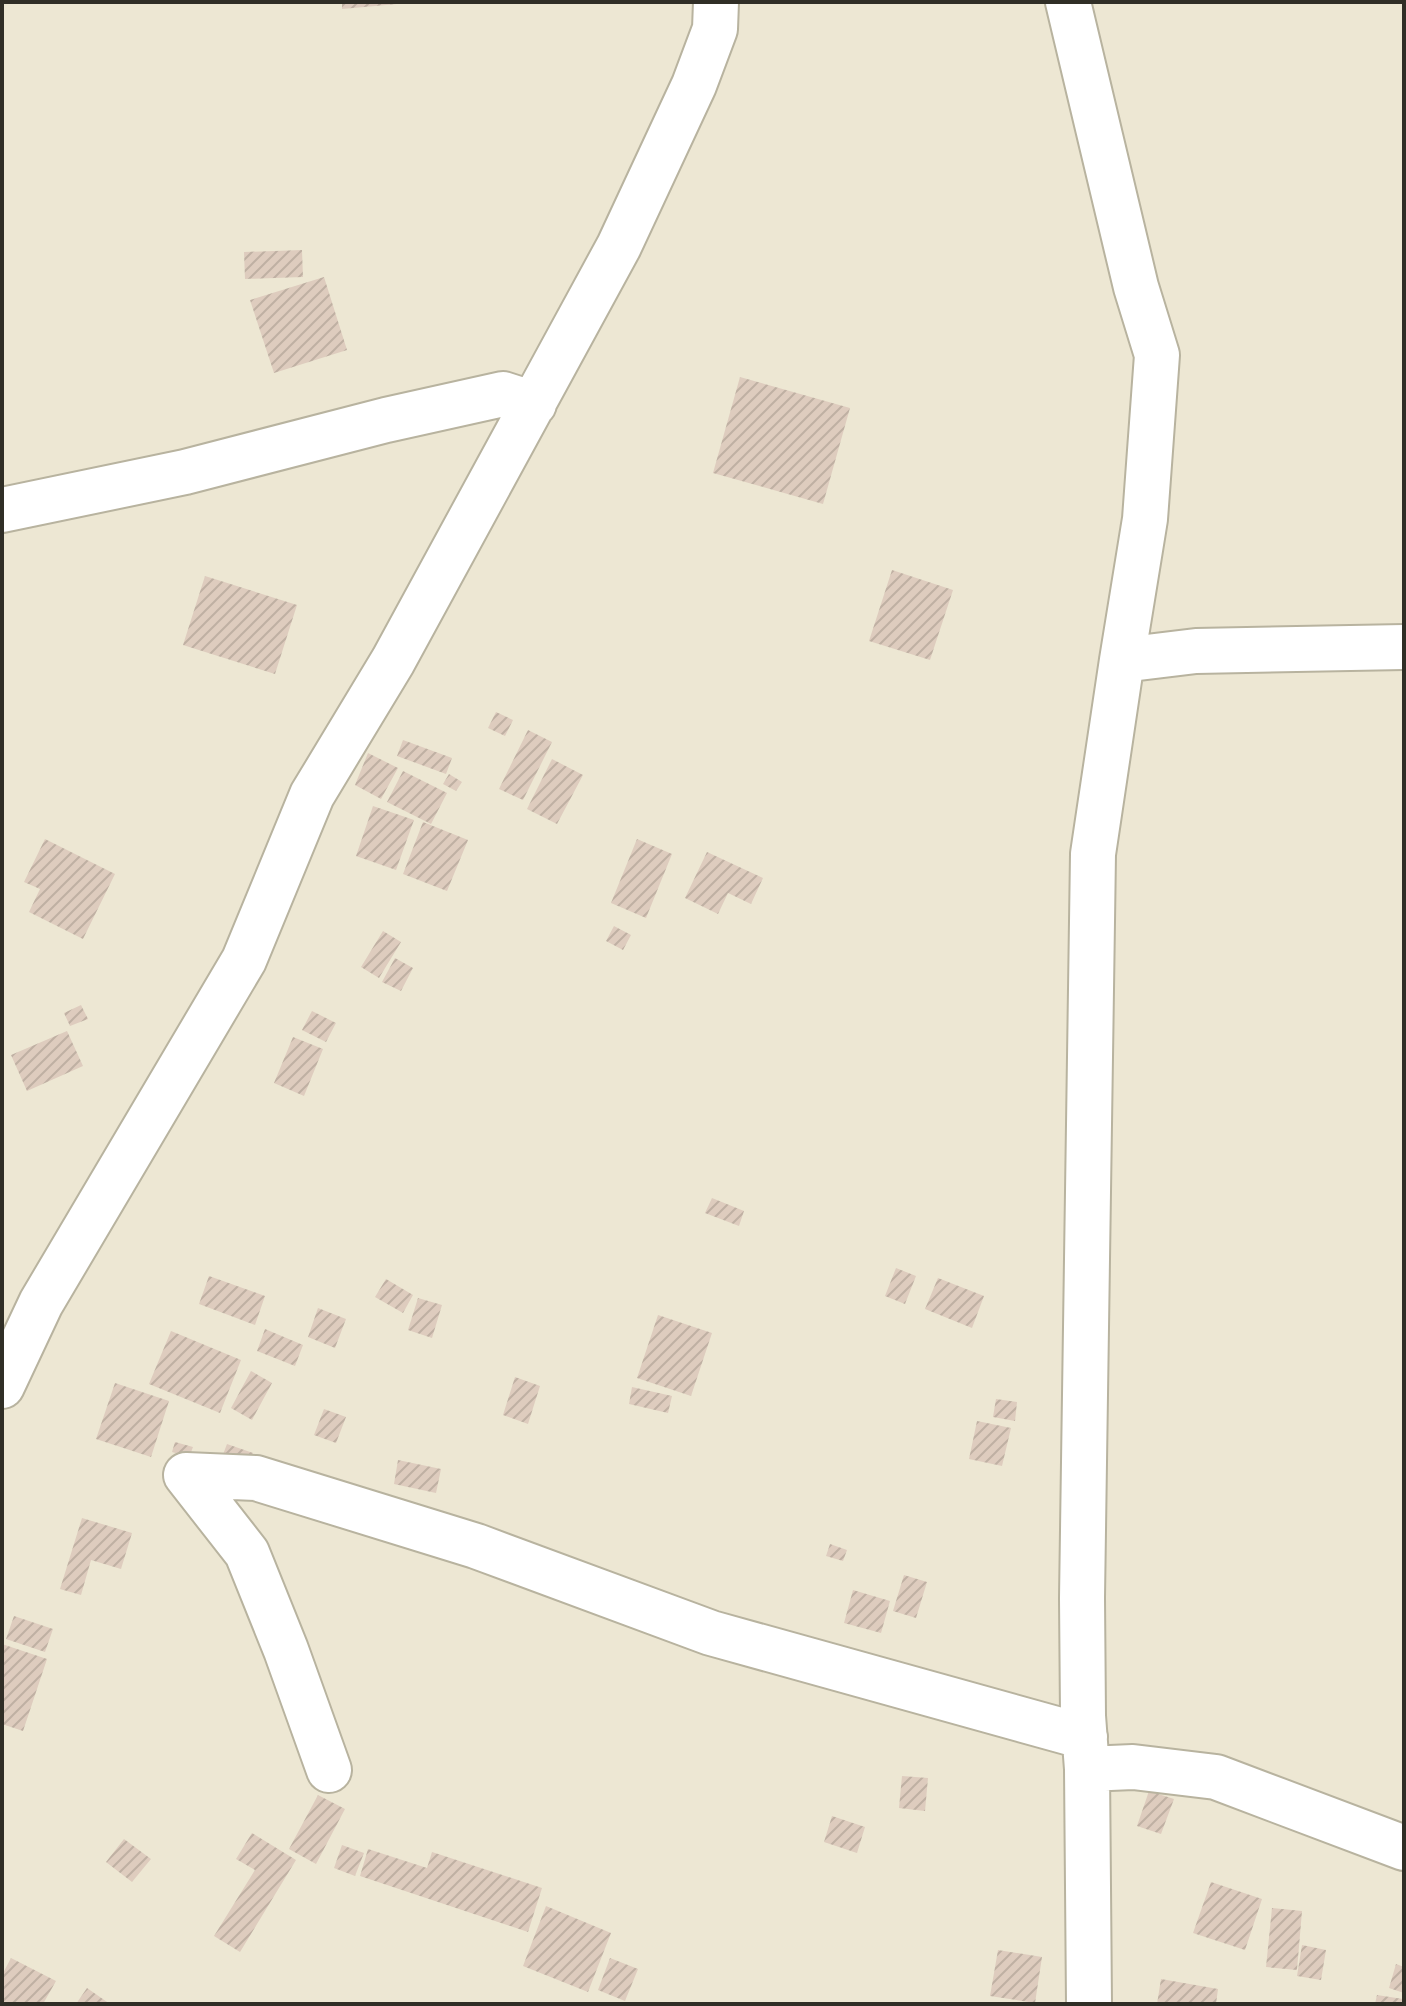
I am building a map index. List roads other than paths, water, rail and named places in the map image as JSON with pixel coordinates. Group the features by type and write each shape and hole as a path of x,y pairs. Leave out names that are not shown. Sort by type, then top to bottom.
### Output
{"street":[{"path":"2,1386 41,1303 244,960 312,795 393,661 619,246 694,85 715,29 716,2"},
{"path":"1068,2 1136,287 1157,355 1145,519 1093,854 1082,1598 1089,2004"},
{"path":"2,510 185,472 386,420 503,394 534,404"},
{"path":"1122,660 1196,651 1404,647"},
{"path":"329,1770 247,1553 186,1475 256,1478 476,1546 711,1633 1086,1753 1133,1767 1216,1777 1404,1848"}]}
